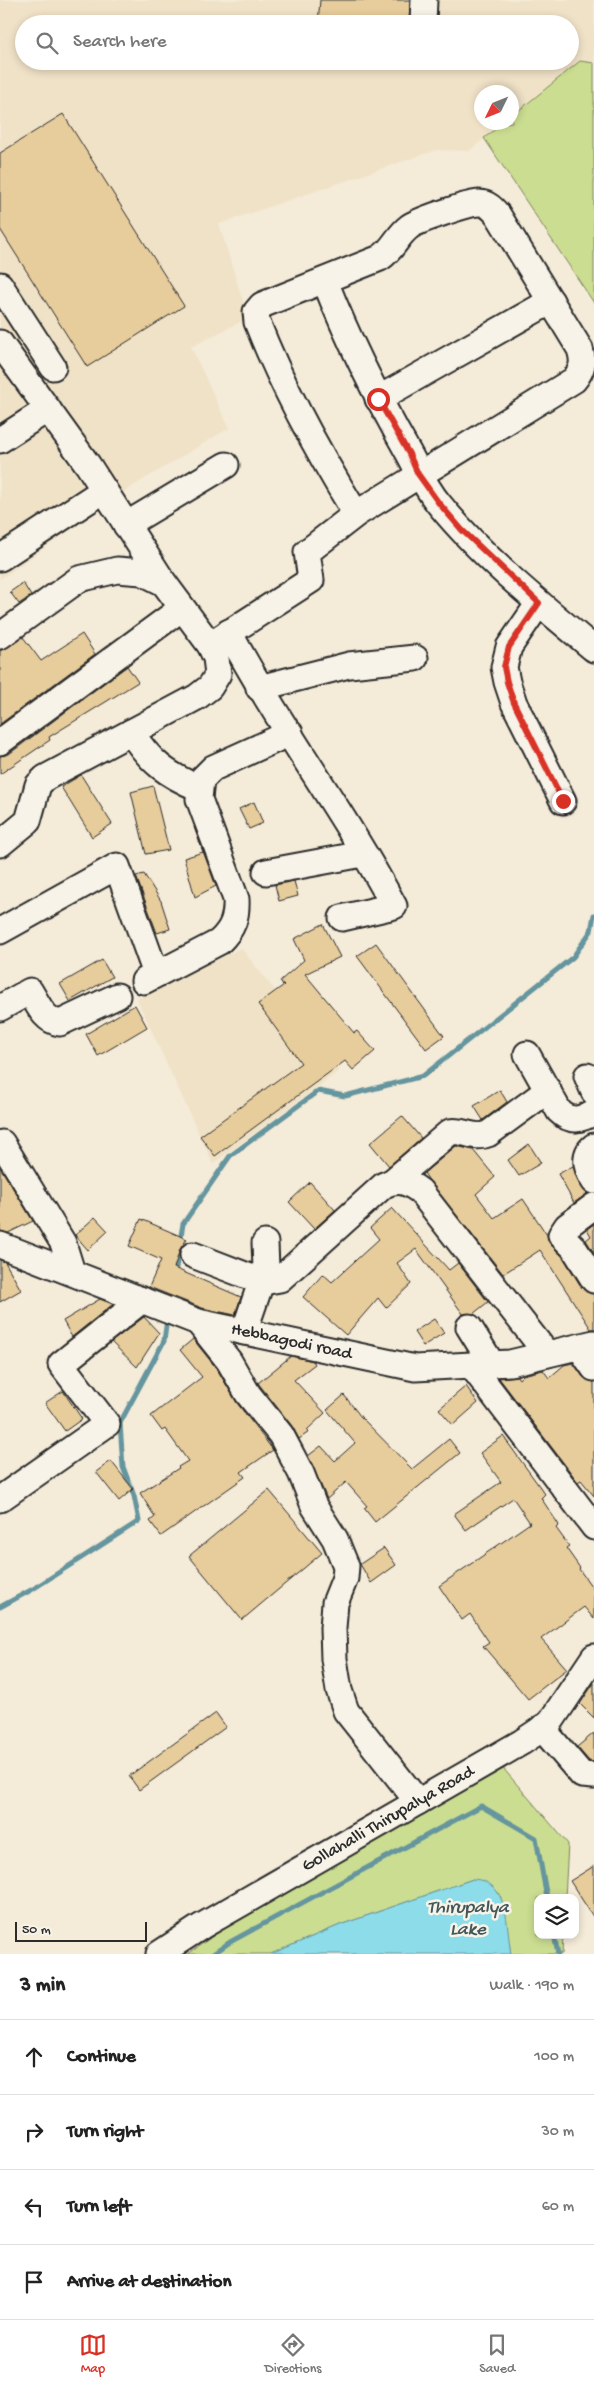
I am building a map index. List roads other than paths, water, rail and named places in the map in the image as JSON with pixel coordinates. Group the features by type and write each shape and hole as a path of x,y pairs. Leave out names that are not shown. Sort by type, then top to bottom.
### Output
{"street":[{"path":"423,15 424,0"},
{"path":"0,844 28,821 38,785 45,778 198,696 210,687 218,674 216,658 220,638 310,580 307,552 356,514 418,474 574,380 581,372 583,365 580,349 498,214 490,205 479,203 413,224 403,231 385,255 262,305 256,312 256,322 290,397 328,469 356,514"},
{"path":"325,281 348,340 378,399 418,474 438,502 462,530 539,603 594,649"},
{"path":"0,284 53,366"},
{"path":"378,399 551,302"},
{"path":"0,343 104,490 182,608 220,638 259,688 290,733 394,906 342,918"},
{"path":"0,440 48,409"},
{"path":"126,525 226,465"},
{"path":"0,558 104,490"},
{"path":"0,636 79,579 101,572 130,569 142,572 164,583"},
{"path":"539,603 509,647 504,667 514,703 563,801"},
{"path":"0,742 182,608"},
{"path":"259,688 349,665 415,658"},
{"path":"131,732 144,752 156,765 181,781 199,788"},
{"path":"0,931 118,866 150,978 219,942 228,933 237,913 236,899 199,799 201,780 213,768 290,733"},
{"path":"266,872 363,854"},
{"path":"0,1008 30,991 47,1017 60,1023 118,996"},
{"path":"527,1054 559,1111 569,1119 582,1120 594,1112"},
{"path":"193,1255 263,1282 280,1279 384,1185 393,1181 450,1132 456,1131 477,1137 488,1134 548,1090"},
{"path":"2,1143 63,1243 72,1272"},
{"path":"594,1146 587,1156 586,1166 594,1181"},
{"path":"393,1181 403,1181 420,1191 547,1354"},
{"path":"594,1206 567,1226 561,1235 574,1248 594,1280"},
{"path":"244,1332 263,1282 266,1268 265,1243"},
{"name":"Hebbagodi road","path":"0,1244 169,1311 244,1332 415,1368 510,1363 587,1345"},
{"path":"0,1499 107,1424 62,1364 169,1311 229,1361 248,1394 281,1435 301,1472 314,1506 338,1546 346,1566 345,1578 335,1603 333,1628 334,1659 339,1690 346,1711 418,1802"},
{"path":"469,1328 482,1364 594,1527"},
{"path":"587,1345 594,1368"},
{"name":"Gollahalli Thirupalya Road","path":"159,1954 202,1926 550,1724 594,1657"},
{"path":"542,1728 582,1775 594,1776"}],"water":[{"name":"Thirupalya Lake","path":"473,1879 485,1882 494,1888 500,1896 507,1918 511,1954 271,1954 340,1925"}],"waterway":[{"path":"180,1241 183,1224 230,1156 318,1091 345,1096 423,1076 573,957 591,931 594,915"},
{"path":"175,1273 179,1250"},
{"path":"0,1607 33,1589 139,1521 134,1496 123,1467 120,1423 164,1341 167,1319"},
{"path":"213,1954 230,1942 481,1806 536,1838 546,1894"},
{"path":"555,1939 558,1954"}]}
